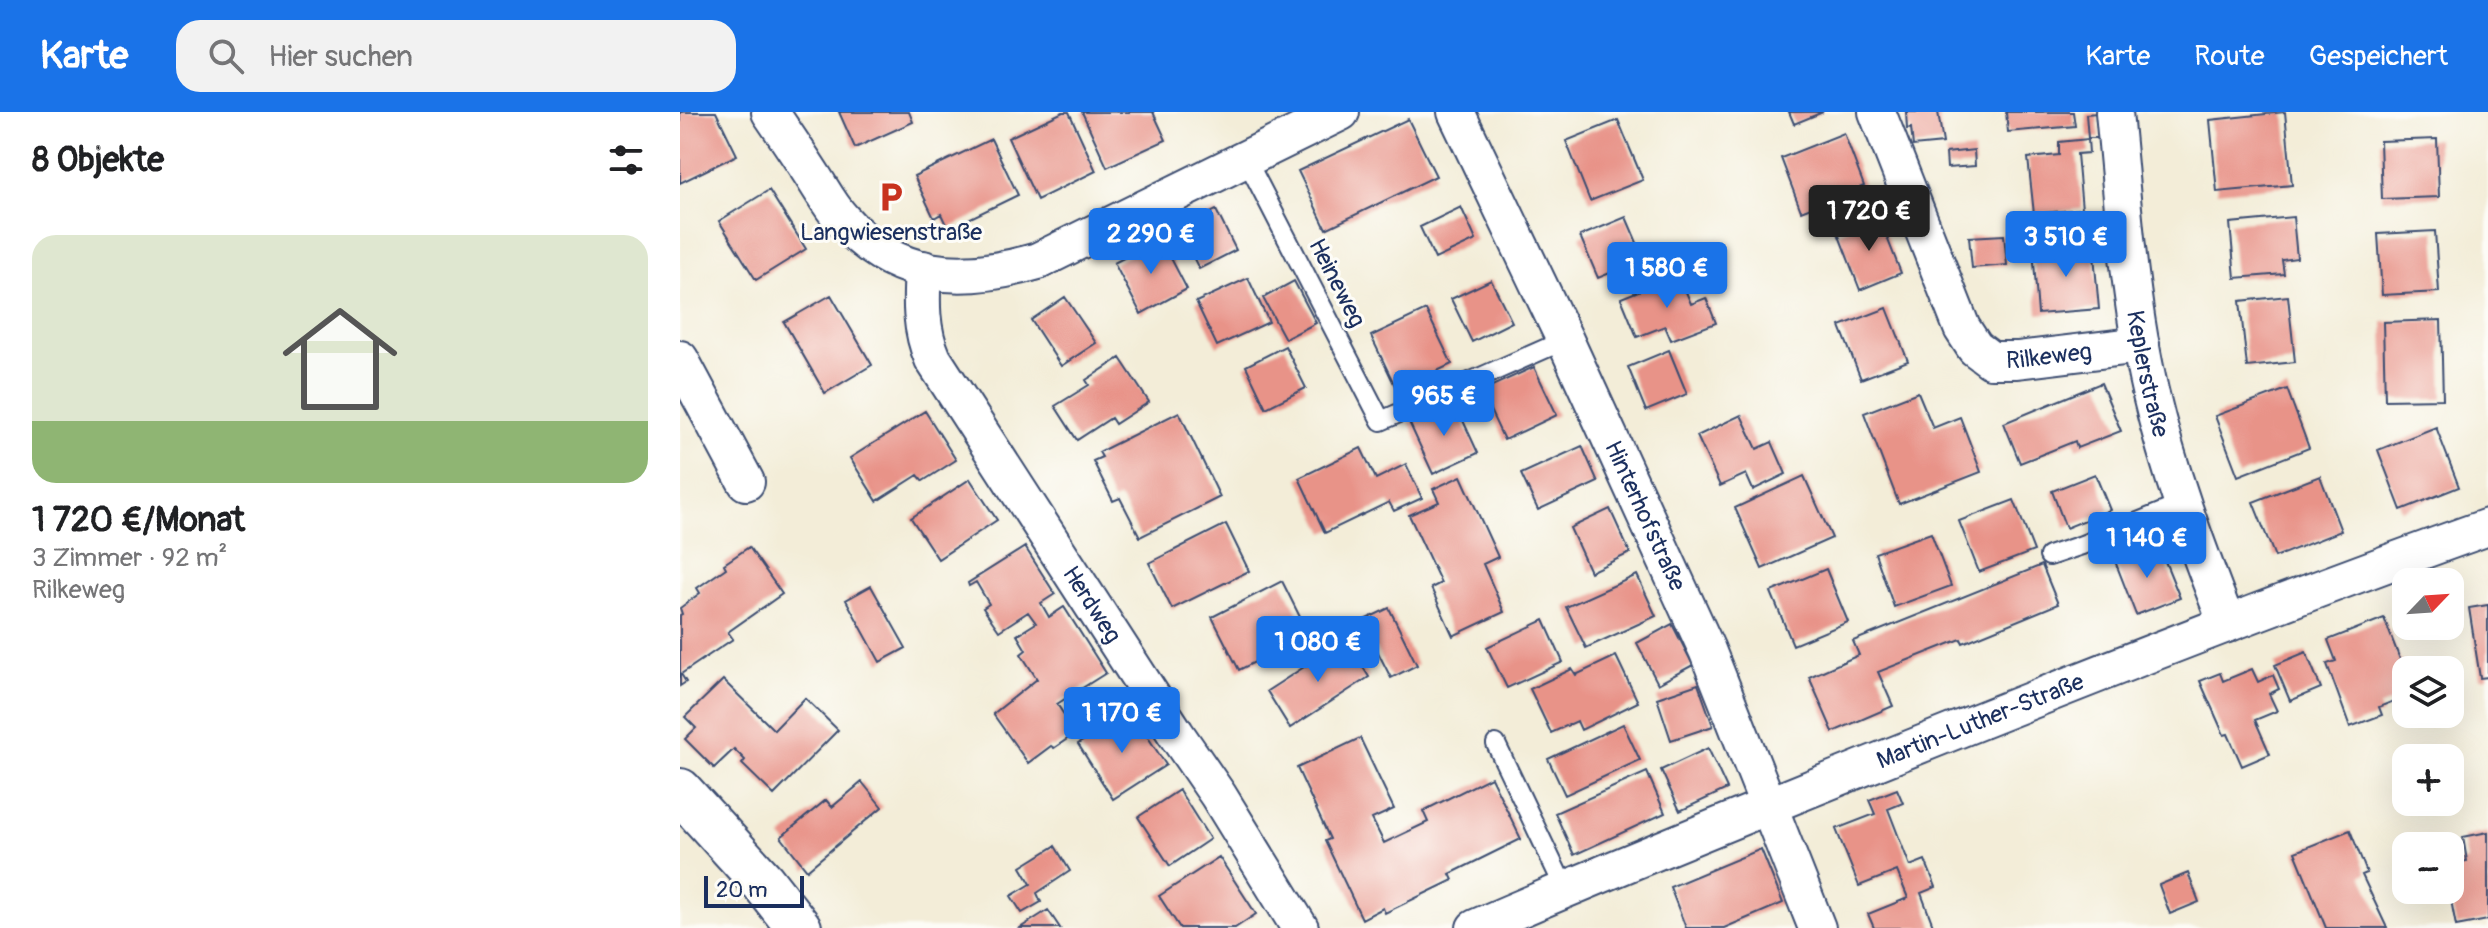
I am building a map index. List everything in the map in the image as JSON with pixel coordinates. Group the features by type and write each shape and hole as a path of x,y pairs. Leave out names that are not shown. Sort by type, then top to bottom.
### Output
{"main road":[{"path":"680,791 763,882 799,928"}],"street":[{"path":"770,112 839,216 860,238 878,252 948,275 978,275 1038,261 1341,112"},
{"name":"Hinterhofstraße","path":"1456,112 1707,650 1817,928"},
{"name":"Rilkeweg","path":"1877,112 1958,318 1975,348 1991,360 2017,360 2141,345"},
{"name":"Keplerstraße","path":"2114,112 2141,345 2165,453 2227,624"},
{"name":"Herdweg","path":"923,269 921,319 933,359 1218,795 1300,928"},
{"path":"680,359 746,482"},
{"name":"Martin-Luther-Straße","path":"1475,928 1768,805 2227,624 2488,527"}],"lane":[{"name":"Heineweg","path":"1246,159 1381,421 1565,340"},
{"path":"2049,556 2182,504"},
{"path":"1496,744 1565,889"}],"building":[{"path":"680,112 716,112 737,155 680,183"},
{"path":"839,112 909,112 913,122 855,148"},
{"path":"1069,112 1096,171 1037,200 1008,138"},
{"path":"1082,112 1153,112 1166,140 1107,167"},
{"path":"1789,112 1823,112 1794,124"},
{"path":"1906,112 1938,112 1943,143 1913,146 1911,128 1907,129"},
{"path":"2006,112 2073,112 2075,126 2008,132"},
{"path":"2285,112 2292,185 2217,192 2210,120"},
{"path":"2097,113 2099,138 2088,138 2086,114"},
{"path":"1408,119 1436,176 1326,229 1298,171"},
{"path":"1618,120 1643,180 1590,201 1566,141"},
{"path":"1844,133 1864,186 1801,211 1781,158"},
{"path":"991,139 1018,195 948,229 941,214 934,218 914,176"},
{"path":"2088,139 2089,153 2077,154 2082,209 2034,214 2028,158 2059,155 2059,142"},
{"path":"2437,139 2439,197 2382,199 2380,141"},
{"path":"1974,150 1975,166 1947,168 1946,153"},
{"path":"769,190 806,249 756,280 719,221"},
{"path":"1461,207 1476,240 1435,259 1420,227"},
{"path":"1216,210 1236,250 1199,269 1179,229"},
{"path":"1626,217 1644,259 1598,278 1580,236"},
{"path":"1879,217 1901,273 1860,290 1838,233"},
{"path":"2293,217 2297,258 2282,260 2284,274 2235,278 2230,223"},
{"path":"2435,231 2439,292 2382,295 2378,234"},
{"path":"2004,235 2007,265 1972,268 1969,237"},
{"path":"1161,239 1187,289 1141,314 1114,263"},
{"path":"2093,244 2099,309 2038,314 2033,249"},
{"path":"1679,275 1691,304 1706,298 1716,323 1671,340 1665,326 1637,337 1621,298"},
{"path":"1248,278 1269,322 1217,346 1196,302"},
{"path":"1491,280 1512,322 1472,342 1451,299"},
{"path":"1294,281 1316,323 1285,339 1263,298"},
{"path":"831,295 872,365 825,393 784,322"},
{"path":"2288,296 2295,362 2247,367 2240,301"},
{"path":"1065,297 1096,343 1061,366 1031,320"},
{"path":"1887,308 1908,361 1861,379 1840,326"},
{"path":"1426,310 1452,364 1397,390 1371,336"},
{"path":"2441,320 2443,399 2385,400 2383,322"},
{"path":"1285,346 1306,388 1266,408 1246,366"},
{"path":"1669,350 1687,394 1646,411 1628,367"},
{"path":"1120,358 1149,402 1115,424 1111,418 1077,440 1055,406 1089,385 1086,380"},
{"path":"1534,367 1557,415 1504,440 1481,391"},
{"path":"2101,383 2121,431 2077,448 2075,441 2020,463 2004,423"},
{"path":"2287,389 2309,448 2238,476 2215,416"},
{"path":"1918,392 1933,428 1960,417 1981,472 1899,504 1864,413"},
{"path":"1454,401 1478,453 1433,474 1409,422"},
{"path":"925,411 956,460 923,481 918,475 877,501 850,458"},
{"path":"1179,412 1220,497 1140,537 1120,498 1113,501 1093,461 1102,457 1099,452"},
{"path":"1741,415 1757,449 1772,442 1786,474 1753,490 1746,474 1720,486 1697,436"},
{"path":"2436,427 2459,487 2401,510 2378,450"},
{"path":"1582,446 1598,482 1538,510 1521,474"},
{"path":"1361,448 1376,479 1406,464 1422,498 1394,511 1389,502 1325,533 1299,478"},
{"path":"2095,474 2110,510 2066,528 2052,491"},
{"path":"1461,476 1498,557 1483,564 1504,612 1453,636 1431,588 1441,583 1409,515 1439,502 1433,489"},
{"path":"1804,476 1832,538 1762,569 1735,508"},
{"path":"2320,476 2341,531 2275,557 2253,502"},
{"path":"970,479 997,520 938,559 911,518"},
{"path":"2014,500 2034,551 1979,572 1959,521"},
{"path":"1610,509 1630,553 1590,572 1570,528"},
{"path":"1226,524 1249,571 1172,609 1149,563"},
{"path":"1931,533 1951,586 1894,607 1875,553"},
{"path":"2158,544 2180,598 2136,615 2115,561"},
{"path":"749,547 782,594 728,632 733,639 681,674 686,682 680,686 680,608 700,593 697,588 726,568 724,564"},
{"path":"1025,547 1055,594 1041,603 1049,617 1064,607 1106,673 1057,704 1076,733 1028,763 993,714 1037,679 1021,654 1026,650 1017,635 1036,623 1028,612 999,631 983,608 989,604 976,582 969,586 968,583"},
{"path":"2042,565 2058,604 1963,643 1961,639 1878,672 1893,706 1833,732 1809,677 1859,655 1853,641"},
{"path":"1826,569 1848,622 1793,645 1771,592"},
{"path":"1637,575 1656,616 1586,648 1566,607"},
{"path":"1282,581 1309,635 1239,670 1212,617"},
{"path":"871,586 906,648 880,662 846,600"},
{"path":"2488,605 2488,677 2480,678 2469,608"},
{"path":"1389,608 1417,665 1391,678 1362,621"},
{"path":"2384,618 2399,656 2392,656 2392,702 2379,707 2382,715 2350,727 2327,664 2336,661 2328,640"},
{"path":"1544,620 1563,662 1507,688 1487,647"},
{"path":"1672,624 1693,665 1658,684 1637,643"},
{"path":"1346,640 1369,677 1290,728 1267,691"},
{"path":"2306,652 2321,688 2290,701 2275,665"},
{"path":"1616,656 1638,702 1581,730 1577,721 1551,733 1530,689 1572,669 1576,675"},
{"path":"2252,669 2258,682 2273,675 2279,689 2269,694 2277,711 2255,720 2270,754 2242,766 2228,734 2224,735 2200,681 2220,673 2223,681"},
{"path":"723,680 774,730 805,698 838,730 774,795 742,764 745,760 734,749 714,768 685,739 696,728 685,717"},
{"path":"1698,684 1713,726 1671,740 1657,698"},
{"path":"1131,711 1166,765 1113,799 1078,744"},
{"path":"1623,724 1640,760 1565,795 1548,759"},
{"path":"1360,738 1394,809 1372,819 1384,843 1428,822 1423,811 1491,777 1521,839 1450,874 1453,880 1385,913 1383,908 1362,919 1325,841 1330,839 1297,768"},
{"path":"1708,748 1727,789 1680,811 1661,770"},
{"path":"1647,772 1665,813 1574,855 1555,813"},
{"path":"862,782 882,807 807,870 781,837 826,800 832,807"},
{"path":"1897,789 1903,803 1888,809 1910,866 1925,860 1936,887 1921,893 1934,928 1874,928 1868,914 1908,898 1897,871 1859,886 1836,829 1875,814 1869,800"},
{"path":"1179,790 1210,839 1170,866 1138,817"},
{"path":"2350,830 2367,873 2362,875 2387,928 2326,928 2295,852"},
{"path":"2488,832 2488,920 2456,926 2452,904 2464,904 2464,862 2467,861 2464,837"},
{"path":"1055,846 1070,871 1037,893 1041,902 1022,913 1011,896 1031,884 1021,867"},
{"path":"1761,849 1783,903 1724,928 1686,928 1670,887"},
{"path":"1219,857 1256,914 1235,928 1180,928 1159,896"},
{"path":"2188,873 2199,902 2170,914 2159,885"},
{"path":"1048,910 1060,928 1020,928"}],"place":[{"name":"Langwiesenstraße","path":"891,197"}]}
